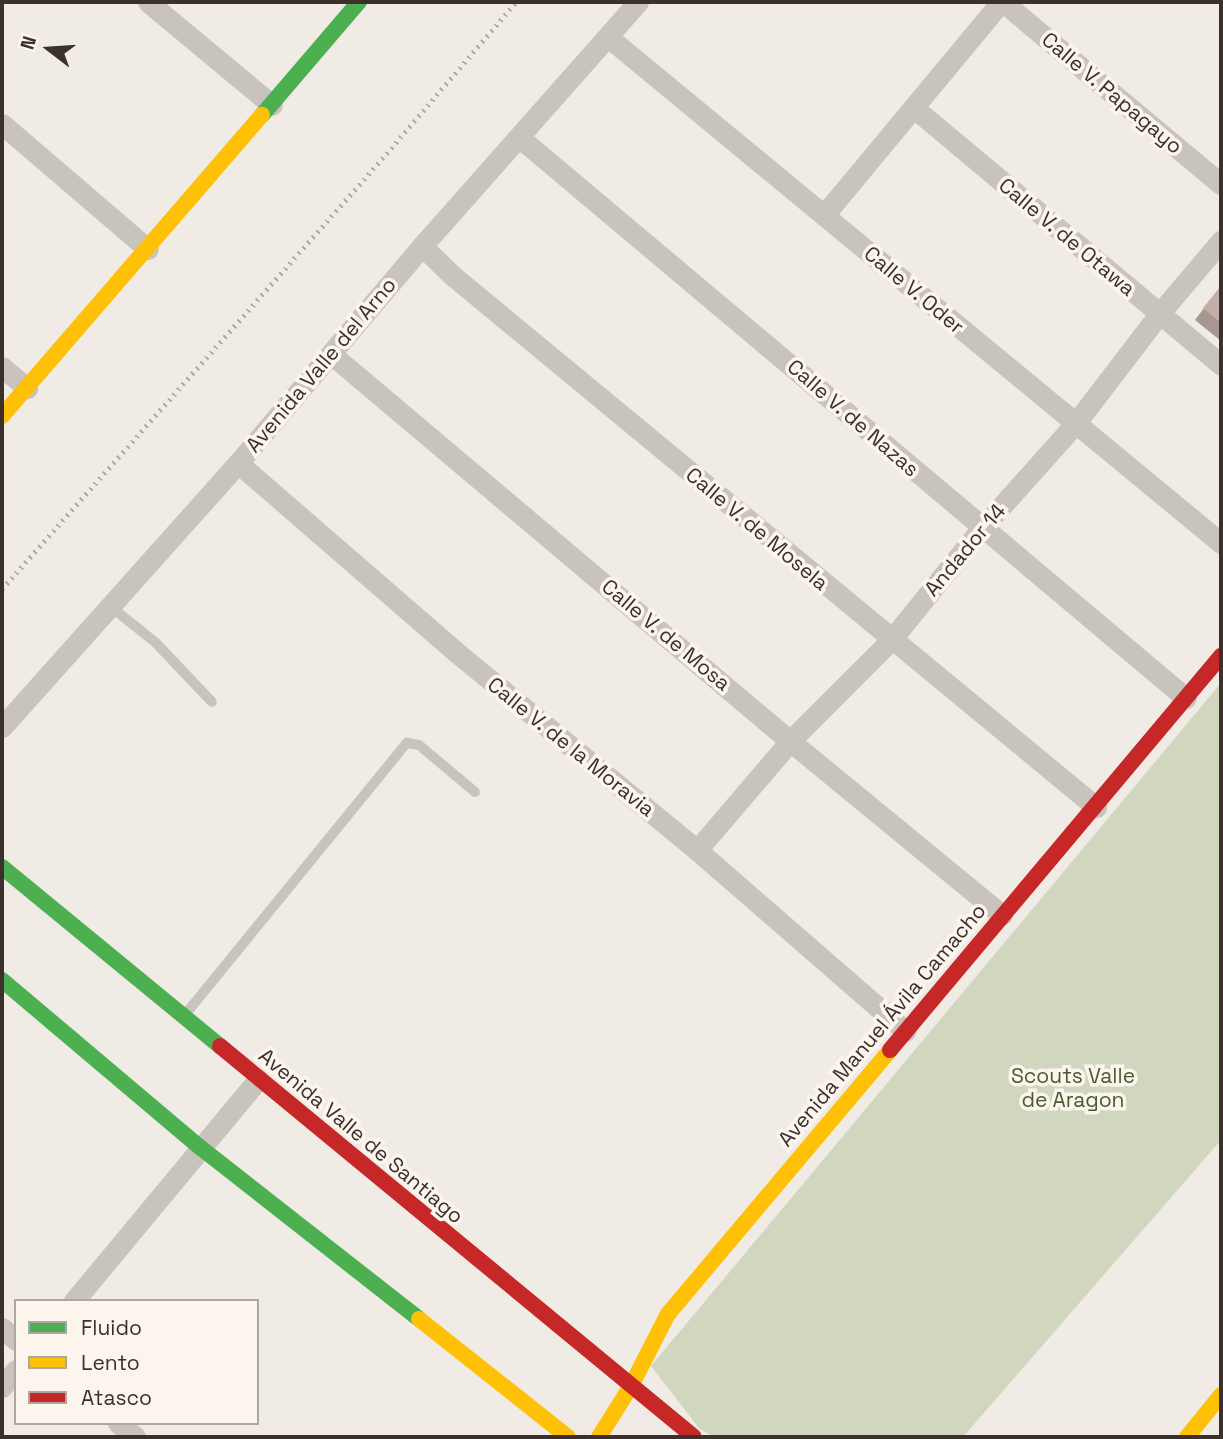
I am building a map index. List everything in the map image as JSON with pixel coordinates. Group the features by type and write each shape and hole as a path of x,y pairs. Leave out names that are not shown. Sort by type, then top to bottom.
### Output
{"main road":[{"path":"2,416 359,2"},
{"name":"Avenida Manuel Ávila Camacho","path":"599,1437 631,1387 668,1314 1221,656"},
{"name":"Avenida Valle de Santiago","path":"2,867 694,1437"},
{"path":"2,979 201,1148 568,1437"},
{"path":"1187,1437 1221,1395"}],"street":[{"path":"148,2 272,105"},
{"name":"Avenida Valle del Arno","path":"2,727 238,463 422,246 638,2"},
{"path":"824,215 1002,2"},
{"name":"Calle V. Papagayo","path":"1002,2 1221,184"},
{"name":"Calle V. Oder","path":"608,37 1221,543"},
{"name":"Calle V. de Otawa","path":"914,108 1221,365"},
{"path":"2,124 148,249"},
{"name":"Calle V. de Nazas","path":"520,138 744,325 981,529 1186,698"},
{"name":"Andador 14","path":"697,850 790,741 891,640 981,529 1075,424 1159,314 1221,241"},
{"name":"Calle V. de Mosela","path":"422,246 453,276 1096,807"},
{"name":"Calle V. de Mosa","path":"331,354 790,741 1002,915"},
{"path":"2,367 27,388"},
{"name":"Calle V. de la Moravia","path":"238,463 456,652 697,850 905,1031"},
{"path":"76,1299 258,1079"},
{"path":"2,1387 14,1372"},
{"path":"120,1425 135,1437"}],"lane":[{"path":"110,606 156,643 212,702"},
{"path":"184,1016 407,743 419,745 475,792"}],"green space":[{"name":"Scouts Valle de Aragon","path":"1221,683 1221,1140 963,1437 713,1437 699,1428 651,1366"}],"building":[{"path":"1221,286 1221,323 1203,308"}],"railway":[{"path":"2,589 382,159 516,2"}],"traffic: fast":[{"path":"262,115 359,2"},
{"path":"2,867 220,1046"},
{"path":"2,980 201,1148 419,1319"}],"traffic: slow":[{"path":"2,416 262,115"},
{"path":"599,1437 631,1386 668,1314 890,1050"},
{"path":"419,1319 568,1437"},
{"path":"1187,1437 1221,1395"}],"traffic: jam":[{"path":"890,1050 1221,656"},
{"path":"220,1046 694,1437"}]}
